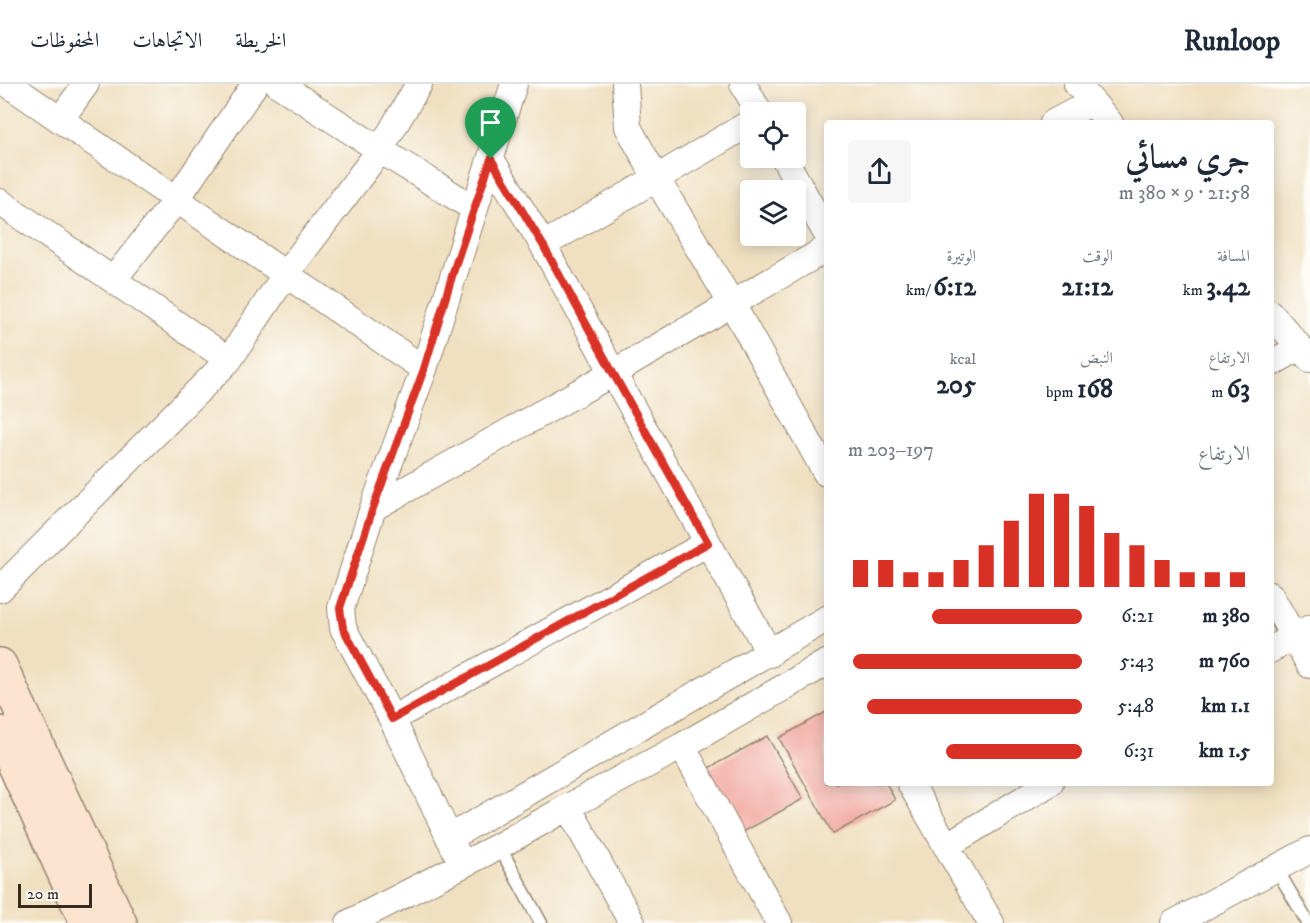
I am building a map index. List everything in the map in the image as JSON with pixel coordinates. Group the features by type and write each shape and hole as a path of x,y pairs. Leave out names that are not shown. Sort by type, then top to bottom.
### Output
{"street":[{"path":"8,84 424,369"},
{"path":"60,120 86,84"},
{"path":"113,280 176,200 255,84"},
{"path":"278,84 475,208"},
{"path":"0,589 229,360 285,274 380,150 419,84"},
{"path":"462,864 392,719 343,628 340,608 373,508 424,369 514,84"},
{"path":"626,84 628,127 732,304 824,469"},
{"path":"743,84 753,102"},
{"path":"1056,120 1084,93 1107,120"},
{"path":"543,245 740,129"},
{"path":"491,159 543,245 770,654"},
{"path":"790,168 824,229"},
{"path":"0,202 229,360"},
{"path":"373,508 613,373 824,250"},
{"path":"1274,318 1305,353 1274,363"},
{"path":"392,719 708,543"},
{"path":"1274,600 1302,633 1310,665"},
{"path":"449,838 824,621"},
{"path":"1274,648 1302,633"},
{"path":"362,920 682,746 824,664"},
{"path":"0,665 120,923"},
{"path":"0,733 87,923"},
{"path":"682,746 779,923"},
{"path":"912,786 991,923"},
{"path":"946,846 1045,786"},
{"path":"568,807 633,923"},
{"path":"1174,923 1310,850"}],"lane":[{"path":"499,846 541,923"},
{"path":"1276,868 1308,923"}],"building":[{"path":"824,713 824,786 888,786 895,800 833,834 779,738"},
{"path":"767,736 803,799 741,833 705,770"}],"route":[{"path":"491,159 543,245 708,543 392,719 343,628 340,608 373,508 424,369 491,159"}]}
